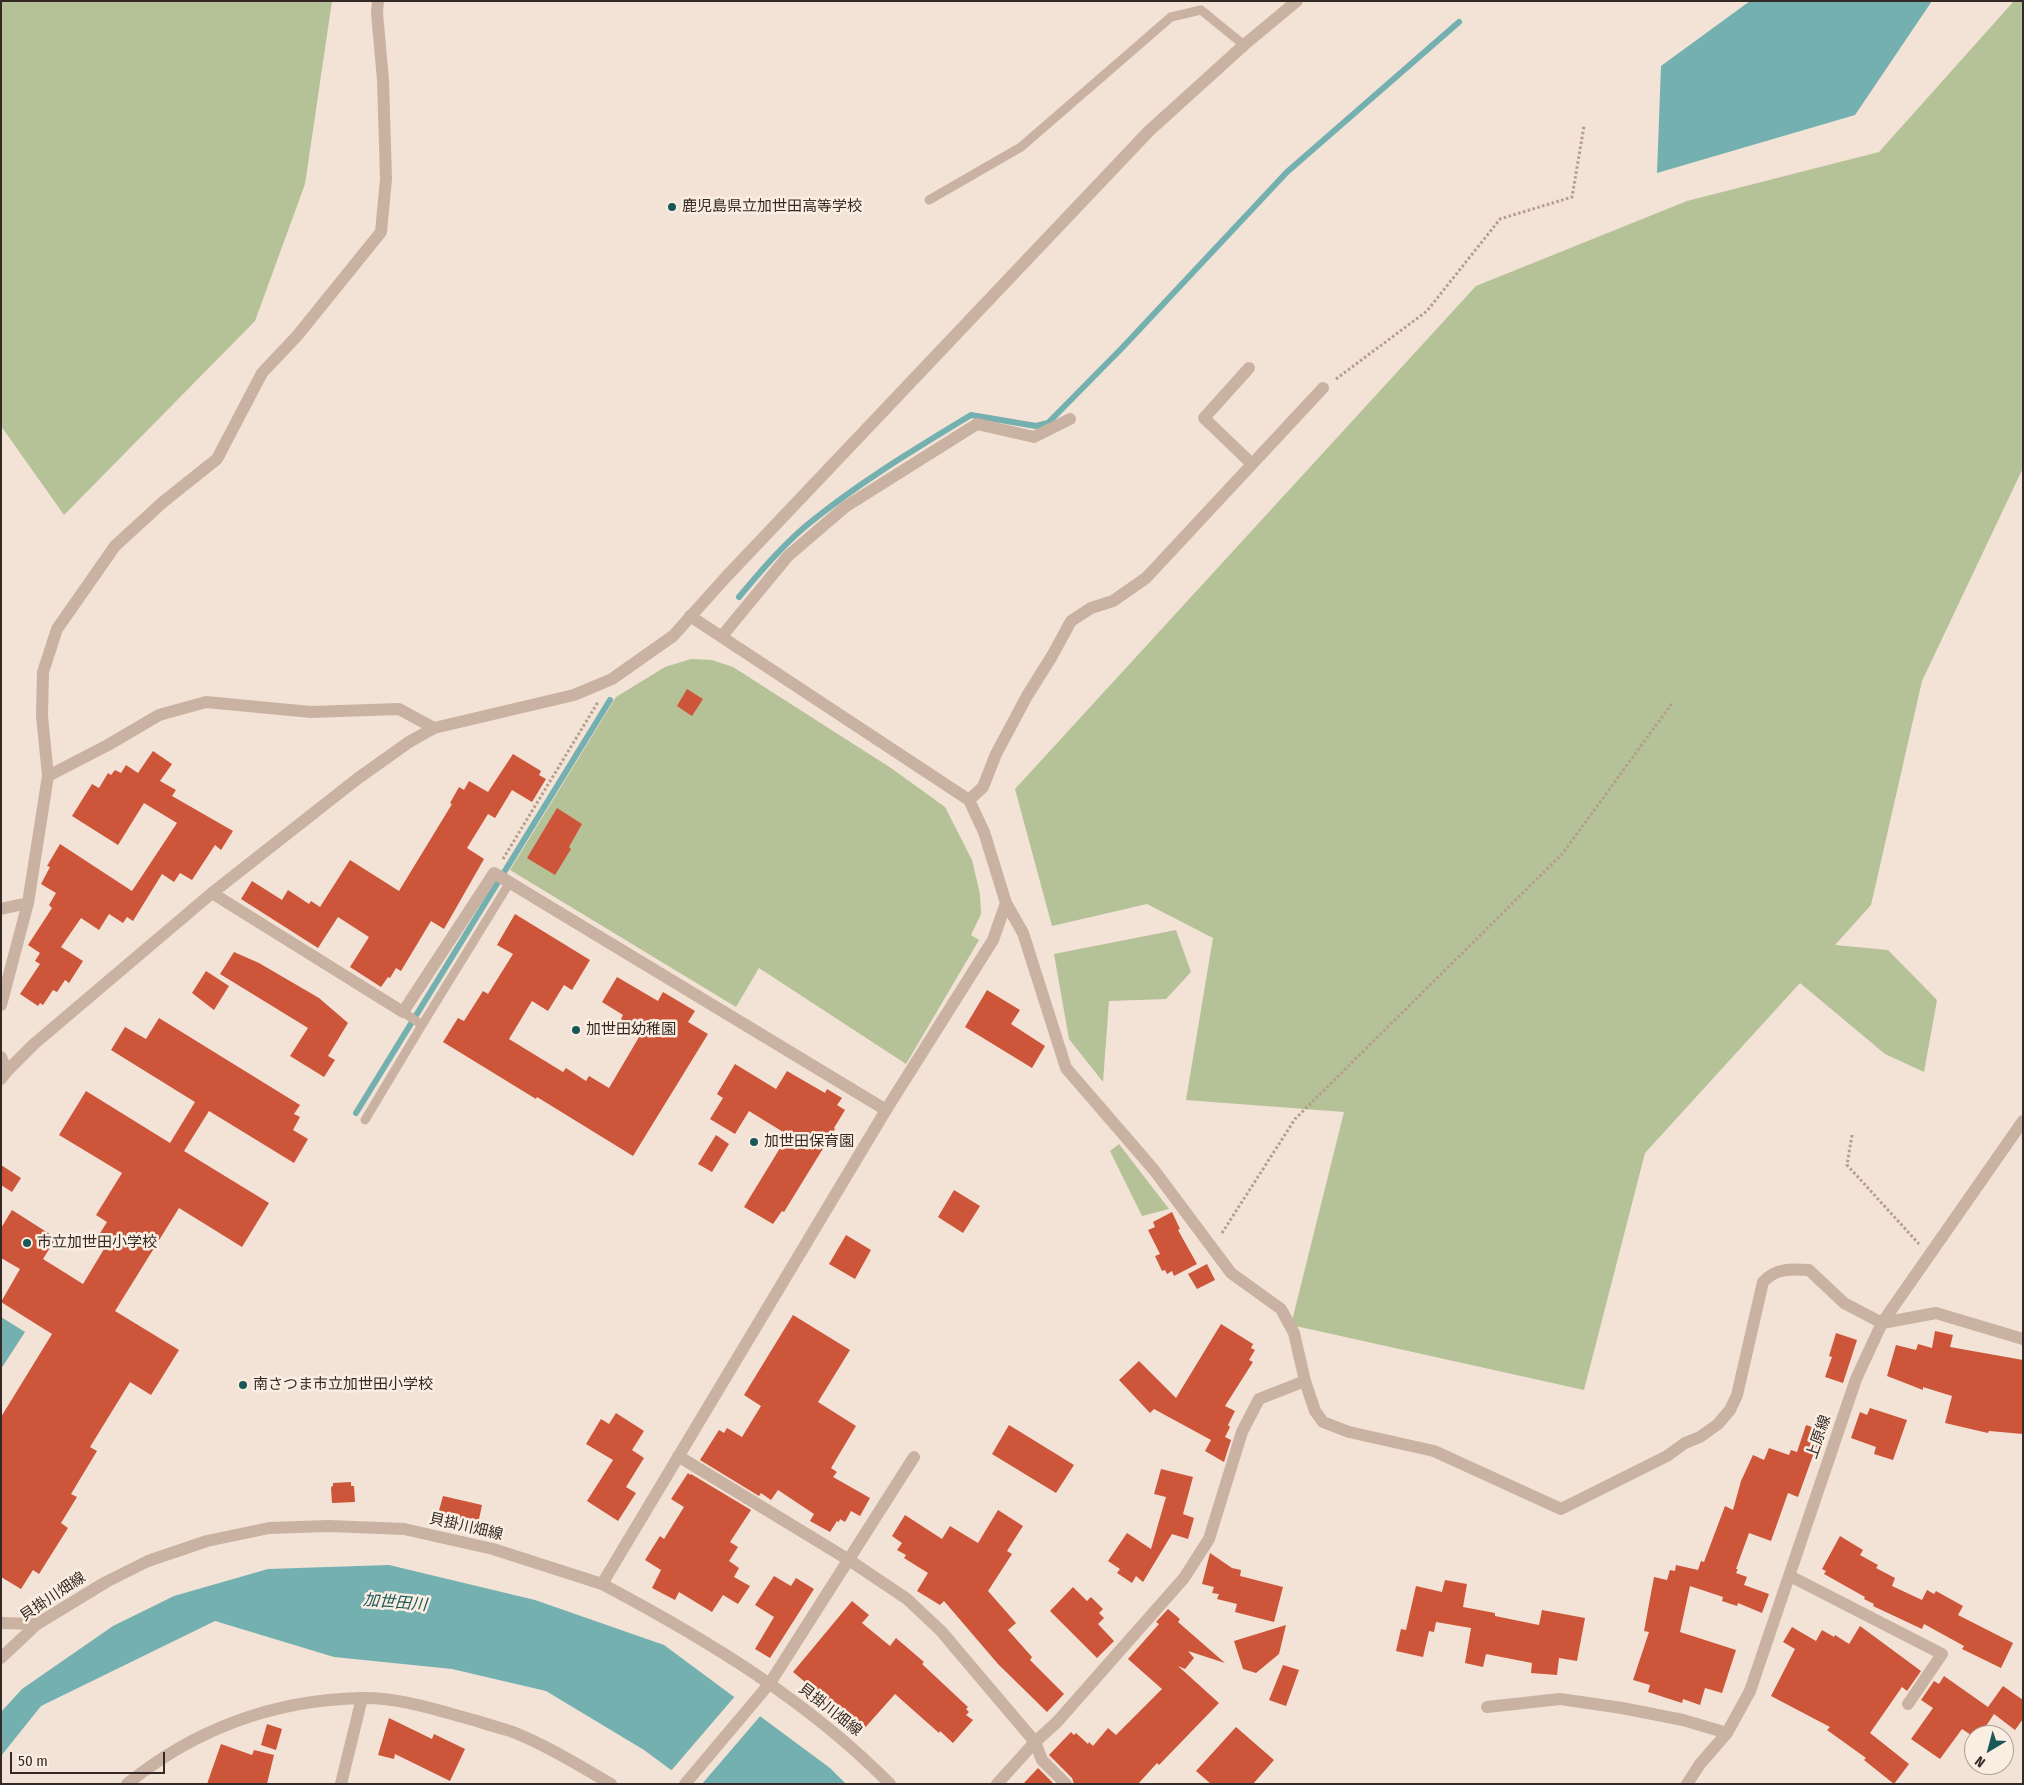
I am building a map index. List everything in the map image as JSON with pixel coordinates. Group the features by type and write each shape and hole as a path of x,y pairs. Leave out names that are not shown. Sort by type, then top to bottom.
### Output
{"street":[{"path":"1,1005 28,903 48,776 42,716 43,672 57,628 115,546 163,502 217,459 262,373 297,336 380,232 386,179 383,80 377,13 378,1"},
{"path":"4,1075 41,1037 212,893 357,779 409,742 434,728 574,695 612,678 673,636 1149,131 1296,1"},
{"path":"1249,368 1204,418 1252,464"},
{"path":"969,800 983,786 996,754 1071,621 1091,608 1113,601 1146,578 1324,388"},
{"path":"722,636 788,556 845,507 976,424 1034,438 1070,419"},
{"path":"690,616 969,800 984,832 1006,903 1023,933 1066,1068 1154,1170 1231,1273 1281,1309 1294,1333 1305,1381 1315,1411 1323,1422 1349,1432 1434,1451 1561,1509 1667,1456 1718,1424 1730,1410 1737,1395 1760,1291 1763,1282 1769,1275 1788,1269 1809,1270 1844,1303 1882,1323 1936,1314 2023,1339"},
{"path":"48,776 108,745 159,715 206,702 311,712 400,709 434,728"},
{"path":"212,893 413,1019 502,877 886,1110"},
{"path":"1,909 28,903"},
{"path":"602,1584 886,1110 993,940 1006,903"},
{"path":"1,1057 4,1075"},
{"name":"上原線","path":"1687,1784 1700,1764 1728,1733 1750,1690 1856,1379 1882,1323 2023,1121"},
{"path":"997,1784 1035,1742 1058,1722 1184,1578 1209,1540 1242,1432 1259,1399 1305,1381"},
{"path":"678,1456 849,1560 907,1598 941,1631 1035,1742 1042,1760 1066,1784"},
{"path":"685,1784 766,1688 914,1456"},
{"name":"貝掛川畑線","path":"1,1658 37,1624 106,1582 148,1561 207,1541 269,1528 329,1526 404,1529 493,1549 602,1584 713,1645 766,1688 862,1755 890,1784"},
{"path":"1790,1576 1942,1654 1908,1704"},
{"path":"1,1622 37,1624"},
{"path":"127,1784 153,1762 176,1748 203,1734 253,1715 290,1705 362,1698 401,1702 514,1732 611,1784"},
{"path":"341,1784 362,1698"},
{"path":"1488,1707 1560,1700 1666,1716 1728,1733"}],"lane":[{"path":"929,200 1020,147 1171,17 1201,10 1244,45"},
{"path":"365,1120 413,1019 502,877"}],"path":[{"path":"1324,388 1427,310 1500,219 1572,197 1584,126"},
{"path":"502,877 612,678"},
{"path":"1212,1248 1295,1119 1563,853 1673,702"},
{"path":"1852,1135 1847,1165 1929,1256"}],"green space":[{"path":"1,1 332,1 305,184 255,321 64,515 1,426"},
{"path":"2014,1 2023,1 2023,468 1922,681 1871,905 1835,945 1888,950 1937,1000 1924,1072 1885,1054 1800,983 1645,1153 1584,1390 1291,1325 1344,1112 1186,1100 1213,938 1147,904 1052,926 1015,789 1476,286 1687,201 1879,152"},
{"path":"691,659 712,660 733,667 891,768 945,807 972,860 980,894 981,914 971,935 979,940 906,1064 759,968 736,1007 510,870 616,697 665,667"},
{"path":"1176,930 1191,972 1166,999 1109,1001 1103,1082 1069,1039 1054,954"},
{"path":"1119,1144 1169,1209 1142,1216 1110,1151"}],"water":[{"path":"1750,1 1932,1 1855,115 1657,173 1661,66"},
{"path":"1,1317 25,1332 1,1369"},
{"name":"加世田川","path":"389,1565 535,1600 664,1645 830,1768 846,1784 690,1784 644,1750 546,1691 452,1669 334,1657 215,1621 41,1706 1,1756 1,1712 22,1689 113,1626 174,1596 268,1569"}],"pier":[{"path":"736,1695 762,1714 702,1784 686,1784 670,1772"}],"building":[{"path":"687,689 703,699 692,716 677,706"},
{"path":"153,751 172,764 160,781 176,790 172,796 233,831 221,850 215,845 192,880 180,873 174,882 162,874 133,921 127,917 123,923 109,914 99,930 81,918 61,947 83,961 69,983 65,980 57,992 53,990 43,1005 40,1003 38,1006 20,994 40,964 35,961 40,953 28,945 52,908 49,905 56,893 41,884 50,867 47,866 60,844 132,891 177,823 144,803 118,845 72,816 92,784 99,788 108,773 111,775 115,770 121,773 126,765 138,773"},
{"path":"513,754 541,771 539,775 546,779 532,802 512,790 495,818 488,814 467,848 484,859 444,929 431,921 401,971 396,968 381,987 350,967 369,937 338,917 318,948 241,899 252,881 282,900 288,890 309,904 311,901 320,907 350,860 399,891 452,804 450,803 459,787 464,790 469,781 488,792"},
{"path":"557,808 582,824 569,847 571,849 555,875 527,858"},
{"path":"515,914 590,960 572,990 564,985 548,1011 532,1001 509,1039 563,1072 566,1068 586,1081 589,1076 609,1088 642,1032 621,1019 623,1015 602,1002 617,977 658,1001 663,992 695,1011 688,1022 708,1034 633,1156 443,1042 458,1018 464,1021 483,991 488,994 513,954 497,945"},
{"path":"234,952 259,963 319,998 348,1023 328,1056 335,1060 324,1077 290,1056 308,1028 220,974"},
{"path":"206,971 229,986 214,1010 192,993"},
{"path":"987,990 1020,1010 1011,1024 1045,1046 1032,1068 965,1027"},
{"name":"市立加世田小学校","path":"159,1018 300,1105 294,1114 300,1117 293,1130 308,1139 294,1163 209,1111 184,1151 269,1203 242,1247 179,1208 115,1311 179,1350 151,1395 130,1382 90,1447 97,1451 71,1494 77,1497 61,1523 68,1528 39,1574 33,1570 21,1589 1,1577 1,1417 52,1334 1,1302 20,1269 1,1258 1,1228 12,1210 56,1238 43,1259 83,1284 107,1244 97,1238 107,1222 96,1215 122,1173 59,1135 86,1091 170,1143 195,1102 111,1050 125,1027 146,1039"},
{"path":"735,1064 776,1089 787,1071 825,1093 827,1089 842,1098 837,1105 845,1110 784,1212 782,1211 773,1224 744,1207 788,1135 749,1111 735,1134 710,1119 723,1098 717,1094"},
{"path":"716,1135 729,1144 712,1172 698,1164"},
{"path":"1,1165 21,1178 12,1192 1,1185"},
{"path":"954,1190 980,1206 963,1233 938,1217"},
{"path":"1172,1212 1180,1229 1178,1230 1197,1264 1174,1276 1172,1271 1167,1274 1165,1270 1162,1271 1155,1256 1160,1254 1148,1230 1155,1227 1153,1222"},
{"path":"846,1235 871,1250 855,1279 829,1264"},
{"path":"1207,1264 1215,1280 1197,1289 1188,1274"},
{"path":"793,1315 850,1350 818,1402 856,1426 831,1468 837,1472 833,1477 870,1498 860,1516 851,1511 845,1522 840,1519 839,1522 837,1521 830,1532 810,1521 814,1514 778,1490 771,1500 761,1493 759,1496 700,1460 719,1430 724,1433 727,1428 742,1437 761,1406 744,1395"},
{"path":"1221,1324 1253,1344 1251,1348 1255,1350 1249,1360 1253,1362 1225,1406 1235,1411 1228,1425 1230,1427 1225,1437 1231,1440 1224,1462 1205,1451 1211,1440 1154,1409 1150,1413 1119,1380 1139,1361 1176,1398"},
{"path":"1935,1331 1953,1335 1950,1347 2023,1360 2023,1434 1989,1431 1988,1433 1945,1423 1952,1396 1923,1387 1923,1390 1887,1376 1896,1345 1916,1350 1918,1344 1932,1348"},
{"path":"1836,1333 1857,1340 1843,1383 1825,1377 1832,1357 1829,1356"},
{"path":"1870,1408 1907,1420 1893,1460 1874,1454 1876,1447 1851,1438 1860,1412 1867,1415"},
{"path":"616,1413 644,1431 632,1450 644,1458 626,1487 636,1493 618,1521 587,1501 613,1460 586,1444 601,1419 609,1424"},
{"path":"1009,1425 1074,1465 1056,1493 992,1454"},
{"path":"1806,1425 1826,1432 1820,1448 1816,1447 1798,1497 1788,1493 1771,1541 1749,1533 1736,1569 1738,1569 1736,1573 1747,1577 1744,1585 1769,1594 1762,1613 1738,1603 1737,1606 1722,1601 1723,1597 1690,1586 1680,1632 1736,1650 1722,1693 1705,1688 1700,1705 1683,1699 1682,1703 1648,1692 1650,1685 1633,1680 1649,1632 1644,1631 1654,1577 1667,1580 1670,1570 1675,1571 1676,1565 1698,1570 1701,1561 1704,1562 1725,1506 1733,1510 1741,1481 1753,1455 1764,1460 1769,1448 1789,1455 1791,1450 1797,1452"},
{"path":"1161,1469 1193,1477 1183,1514 1194,1518 1188,1539 1172,1534 1143,1582 1136,1576 1132,1583 1117,1573 1120,1569 1108,1561 1127,1533 1151,1549 1166,1497 1154,1494"},
{"path":"688,1473 751,1510 730,1542 738,1547 729,1561 739,1568 734,1577 750,1586 738,1604 723,1595 712,1612 679,1592 675,1600 652,1588 661,1570 645,1560 660,1536 664,1539 684,1507 671,1499"},
{"path":"351,1482 351,1486 354,1486 355,1502 332,1503 331,1487 333,1483"},
{"path":"443,1496 482,1505 478,1524 438,1514"},
{"path":"998,1510 1023,1526 1007,1551 1012,1554 988,1591 1016,1623 1008,1630 1032,1657 1030,1660 1064,1694 1047,1712 998,1664 944,1601 940,1605 917,1591 928,1573 904,1558 906,1555 897,1550 902,1543 892,1536 905,1515 942,1539 950,1526 978,1543"},
{"path":"1840,1536 1863,1550 1860,1555 1878,1565 1876,1568 1895,1578 1892,1586 1922,1600 1927,1590 1934,1594 1936,1591 1963,1606 1958,1615 2013,1643 2001,1668 1962,1649 1964,1646 1924,1624 1922,1629 1873,1606 1874,1604 1864,1599 1865,1597 1824,1574 1826,1571 1822,1569"},
{"path":"1210,1553 1232,1568 1241,1570 1240,1576 1283,1587 1274,1622 1235,1612 1237,1604 1217,1599 1219,1594 1212,1593 1214,1587 1202,1584"},
{"path":"774,1576 791,1586 796,1578 814,1589 770,1658 755,1649 774,1617 755,1605"},
{"path":"1445,1580 1467,1584 1463,1607 1495,1613 1495,1616 1539,1625 1542,1610 1585,1618 1577,1661 1559,1658 1557,1675 1531,1673 1532,1663 1486,1654 1483,1667 1465,1663 1471,1628 1436,1622 1434,1632 1429,1631 1423,1657 1396,1651 1401,1629 1406,1630 1416,1586 1442,1592"},
{"path":"1073,1587 1087,1601 1091,1597 1103,1609 1099,1613 1104,1618 1098,1624 1114,1641 1097,1658 1050,1611"},
{"path":"852,1601 869,1615 862,1623 890,1646 896,1638 924,1662 922,1664 968,1707 966,1709 969,1712 966,1715 973,1720 953,1743 895,1694 863,1730 793,1672"},
{"path":"1168,1609 1180,1619 1178,1622 1225,1663 1188,1651 1194,1658 1185,1669 1178,1666 1219,1703 1138,1784 1074,1784 1072,1778 1049,1755 1071,1732 1074,1735 1076,1733 1093,1746 1108,1728 1116,1735 1162,1689 1128,1659 1159,1624 1156,1622"},
{"path":"1286,1625 1279,1654 1256,1673 1243,1669 1234,1641"},
{"path":"1860,1626 1921,1671 1907,1691 1902,1687 1870,1733 1909,1764 1894,1784 1864,1760 1866,1758 1827,1730 1830,1727 1771,1696 1795,1649 1783,1642 1792,1627 1816,1641 1822,1630 1834,1637 1835,1635 1849,1644"},
{"path":"1283,1665 1299,1670 1286,1706 1269,1700"},
{"path":"1944,1676 1988,1707 2003,1686 2023,1700 2023,1719 2015,1730 2014,1725 2008,1725 1994,1714 1987,1725 1964,1725 1964,1730 1962,1729 1940,1759 1911,1739 1933,1708 1921,1700 1934,1681 1939,1684"},
{"path":"389,1718 432,1739 434,1734 465,1749 450,1781 395,1754 394,1759 378,1755"},
{"path":"267,1724 282,1729 276,1750 261,1745"},
{"path":"1236,1727 1274,1760 1253,1784 1211,1784 1196,1771"},
{"path":"221,1744 252,1755 254,1750 274,1755 267,1784 207,1784"},
{"path":"1038,1768 1054,1784 1023,1784"}],"waterway":[{"path":"739,597 789,542 826,510 887,467 971,415 1036,426 1048,423 1122,348 1287,172 1459,22"},
{"path":"356,1113 610,700"}],"place":[{"name":"鹿児島県立加世田高等学校","path":"672,207"},
{"name":"加世田幼稚園","path":"576,1030"},
{"name":"加世田保育園","path":"754,1142"},
{"name":"市立加世田小学校","path":"27,1243"},
{"name":"南さつま市立加世田小学校","path":"243,1385"}]}
